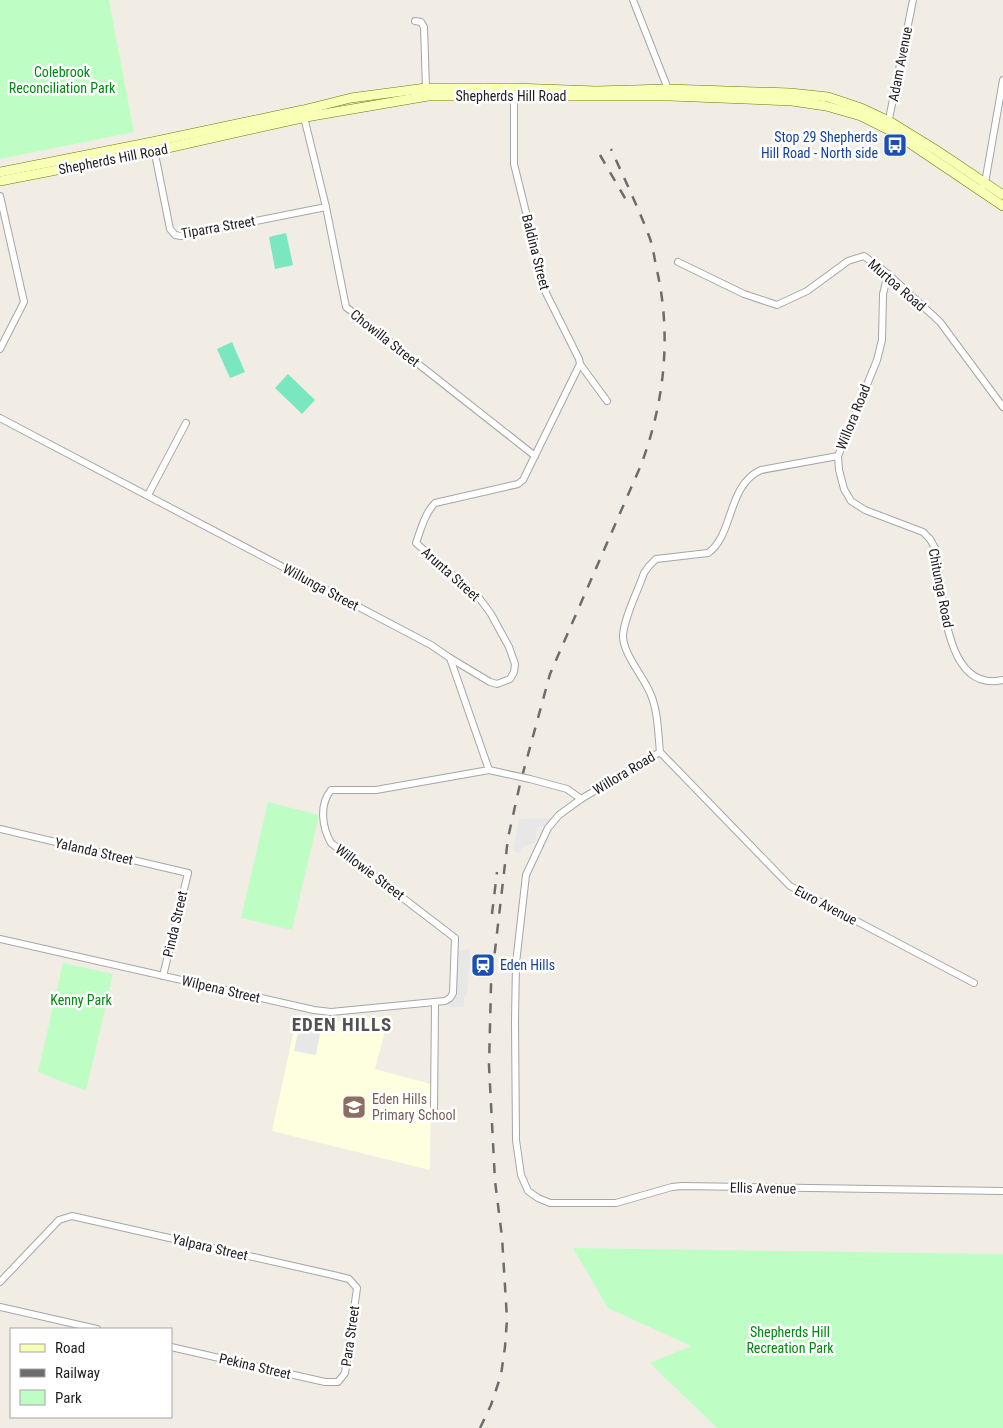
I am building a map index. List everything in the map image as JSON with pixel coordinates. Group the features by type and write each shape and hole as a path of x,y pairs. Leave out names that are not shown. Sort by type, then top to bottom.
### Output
{"main road":[{"name":"Shepherds Hill Road","path":"304,114 351,98 426,88 792,101 843,110 887,125"},
{"name":"Shepherds Hill Road","path":"0,180 304,114 428,96 668,89 828,97 861,108 887,125 936,150 1003,206"},
{"name":"Shepherds Hill Road","path":"0,172 153,146"},
{"name":"Shepherds Hill Road","path":"982,187 1003,195"}],"street":[{"path":"633,0 668,89"},
{"name":"Adam Avenue","path":"887,125 913,0"},
{"path":"416,21 421,22 424,27 426,88"},
{"path":"982,187 1003,80"},
{"name":"Baldina Street","path":"514,92 514,164 546,293 580,364 608,401"},
{"name":"Chowilla Street","path":"304,114 326,206 346,307 535,456"},
{"name":"Tiparra Street","path":"153,146 170,229 175,235 181,236 326,206"},
{"path":"0,196 24,302 0,348"},
{"name":"Murtoa Road","path":"678,262 744,294 777,305 807,291 848,261 864,256 888,274 940,322 1003,407"},
{"name":"Willora Road","path":"528,1191 521,1175 516,1140 515,1022 516,963 526,875 548,828 559,816 582,799 660,752 652,696 646,682 625,647 623,636 625,624 644,573 656,559 703,554 714,549 734,502 752,474 761,470 838,456 877,360 882,340 883,294 888,274"},
{"path":"535,456 580,364"},
{"name":"Willunga Street","path":"0,418 431,645 450,658"},
{"path":"148,495 186,423"},
{"name":"Arunta Street","path":"450,658 490,682 497,684 510,679 514,672 514,664 509,646 480,599 416,543 423,524 435,503 518,484 523,480 535,456"},
{"name":"Chitunga Road","path":"838,456 839,470 844,488 851,501 865,510 923,532 930,539 936,550 951,640 957,656 967,671 976,678 985,681 1003,680"},
{"path":"450,658 489,770 567,789 582,799"},
{"name":"Euro Avenue","path":"660,752 790,886 974,983"},
{"name":"Willowie Street","path":"445,1001 453,993 455,938 331,843 326,834 323,818 325,798 331,790 376,790 489,770"},
{"name":"Yalanda Street","path":"0,830 188,873"},
{"name":"Pinda Street","path":"163,976 188,873"},
{"name":"Wilpena Street","path":"0,939 314,1010 332,1012 445,1001"},
{"path":"434,1110 435,1002"},
{"name":"Ellis Avenue","path":"528,1191 550,1203 604,1204 616,1203 672,1187 682,1186 1003,1191"},
{"name":"Yalpara Street","path":"0,1282 59,1220 72,1216 349,1279 357,1288"},
{"name":"Para Street","path":"338,1382 345,1372 357,1288"},
{"path":"0,1307 93,1328"},
{"name":"Pekina Street","path":"172,1346 325,1382 338,1382"}],"shaded area":[{"path":"553,818 549,826 537,827 535,843 524,846 520,853 513,851 519,819"},
{"path":"470,949 467,994 464,997 464,1007 450,1007 445,1001 450,998 455,952"},
{"name":"Eden Hills Primary School","path":"297,1016 330,1022 389,1016 375,1069 431,1084 430,1170 272,1131"},
{"path":"301,1019 322,1023 316,1055 294,1051"}],"green space":[{"name":"Colebrook Reconciliation Park","path":"0,0 109,0 134,132 0,159"},
{"path":"286,233 293,265 275,269 269,237"},
{"path":"232,342 245,372 230,378 217,349"},
{"path":"288,374 315,400 302,414 275,388"},
{"path":"268,802 319,815 292,930 241,918"},
{"name":"Kenny Park","path":"63,963 113,974 86,1091 38,1072"},
{"name":"Shepherds Hill Recreation Park","path":"573,1248 1003,1254 1003,1428 717,1428 650,1363 691,1346 608,1308"}],"railway":[{"path":"480,1428 491,1405 501,1375 507,1319 502,1237 495,1181 489,1066 491,985 508,838 520,784 550,674 641,465 656,416 664,367 664,316 652,247 640,214 611,149"},
{"path":"600,155 629,205"},
{"path":"492,914 497,872"}],"place":[{"name":"Stop 29 Shepherds Hill Road - North side","path":"895,145"},
{"name":"Eden Hills","path":"483,965"},
{"name":"Eden Hills Primary School","path":"354,1107"}],"district":[{"name":"EDEN HILLS","path":"342,1024"}]}
